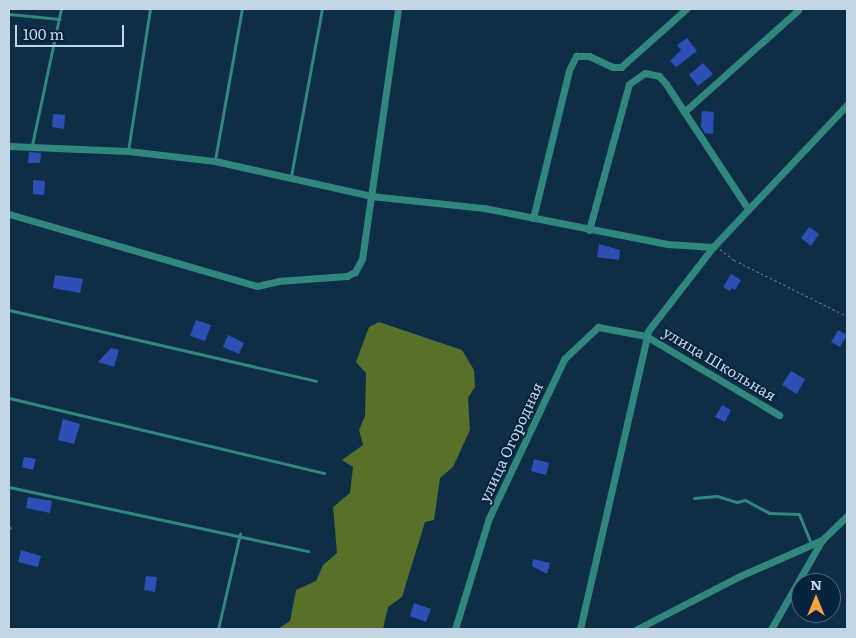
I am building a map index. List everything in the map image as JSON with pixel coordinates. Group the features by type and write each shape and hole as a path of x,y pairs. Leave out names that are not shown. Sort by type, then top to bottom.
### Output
{"street":[{"path":"9,214 257,286 278,281 347,276 355,272 362,259 398,9"},
{"path":"533,218 570,70 576,56 589,56 613,67 621,67 686,9"},
{"path":"684,112 798,10"},
{"path":"589,230 629,84 642,74 658,76 748,209"},
{"path":"580,629 646,336 713,246 847,105"},
{"path":"9,146 32,145 128,151 215,160 371,196 461,205 667,244 713,246"},
{"name":"улица Огородная","path":"455,629 489,518 564,359 598,327 646,336"},
{"name":"улица Школьная","path":"646,336 779,415"},
{"path":"770,629 822,540 847,516"},
{"path":"637,629 822,540"}],"lane":[{"path":"32,145 61,9"},
{"path":"128,151 150,9"},
{"path":"215,160 242,9"},
{"path":"291,176 322,9"},
{"path":"9,14 60,19"},
{"path":"9,310 316,381"},
{"path":"9,398 324,473"},
{"path":"9,487 240,534 308,551"},
{"path":"694,498 717,496 737,502 745,500 769,513 799,514 811,544"},
{"path":"218,629 240,534"}],"path":[{"path":"713,246 847,316"}],"shaded area":[{"path":"379,322 462,350 474,370 475,387 468,398 470,430 453,467 440,478 434,520 425,522 402,597 388,607 383,629 278,629 290,621 296,590 316,581 323,565 337,553 333,507 350,493 353,467 342,460 363,445 359,430 365,416 366,373 356,362 369,327"}],"building":[{"path":"687,38 697,51 676,67 670,61 681,50 677,45"},
{"path":"703,63 713,74 698,86 689,75"},
{"path":"702,111 714,112 713,134 705,133 701,127"},
{"path":"53,114 65,115 64,129 52,127"},
{"path":"29,152 41,153 40,163 28,163"},
{"path":"33,180 45,181 44,195 33,194"},
{"path":"809,227 819,234 811,246 801,238"},
{"path":"599,244 620,250 619,260 597,257"},
{"path":"731,274 741,280 735,290 732,288 730,291 723,287"},
{"path":"55,275 83,279 80,293 53,288"},
{"path":"196,320 211,325 205,341 190,336"},
{"path":"838,330 847,335 840,347 831,342"},
{"path":"228,335 244,343 239,354 223,347"},
{"path":"111,348 119,350 114,367 98,362"},
{"path":"791,371 805,379 797,394 782,385"},
{"path":"722,405 731,410 725,422 715,417"},
{"path":"63,419 80,424 74,444 58,440"},
{"path":"24,457 36,459 33,470 22,467"},
{"path":"534,459 549,463 546,475 531,471"},
{"path":"28,497 52,501 50,513 26,508"},
{"path":"21,550 41,556 38,567 18,562"},
{"path":"533,559 550,563 547,574 532,566"},
{"path":"146,576 157,577 155,592 144,590"},
{"path":"414,603 431,609 426,622 410,616"}]}
